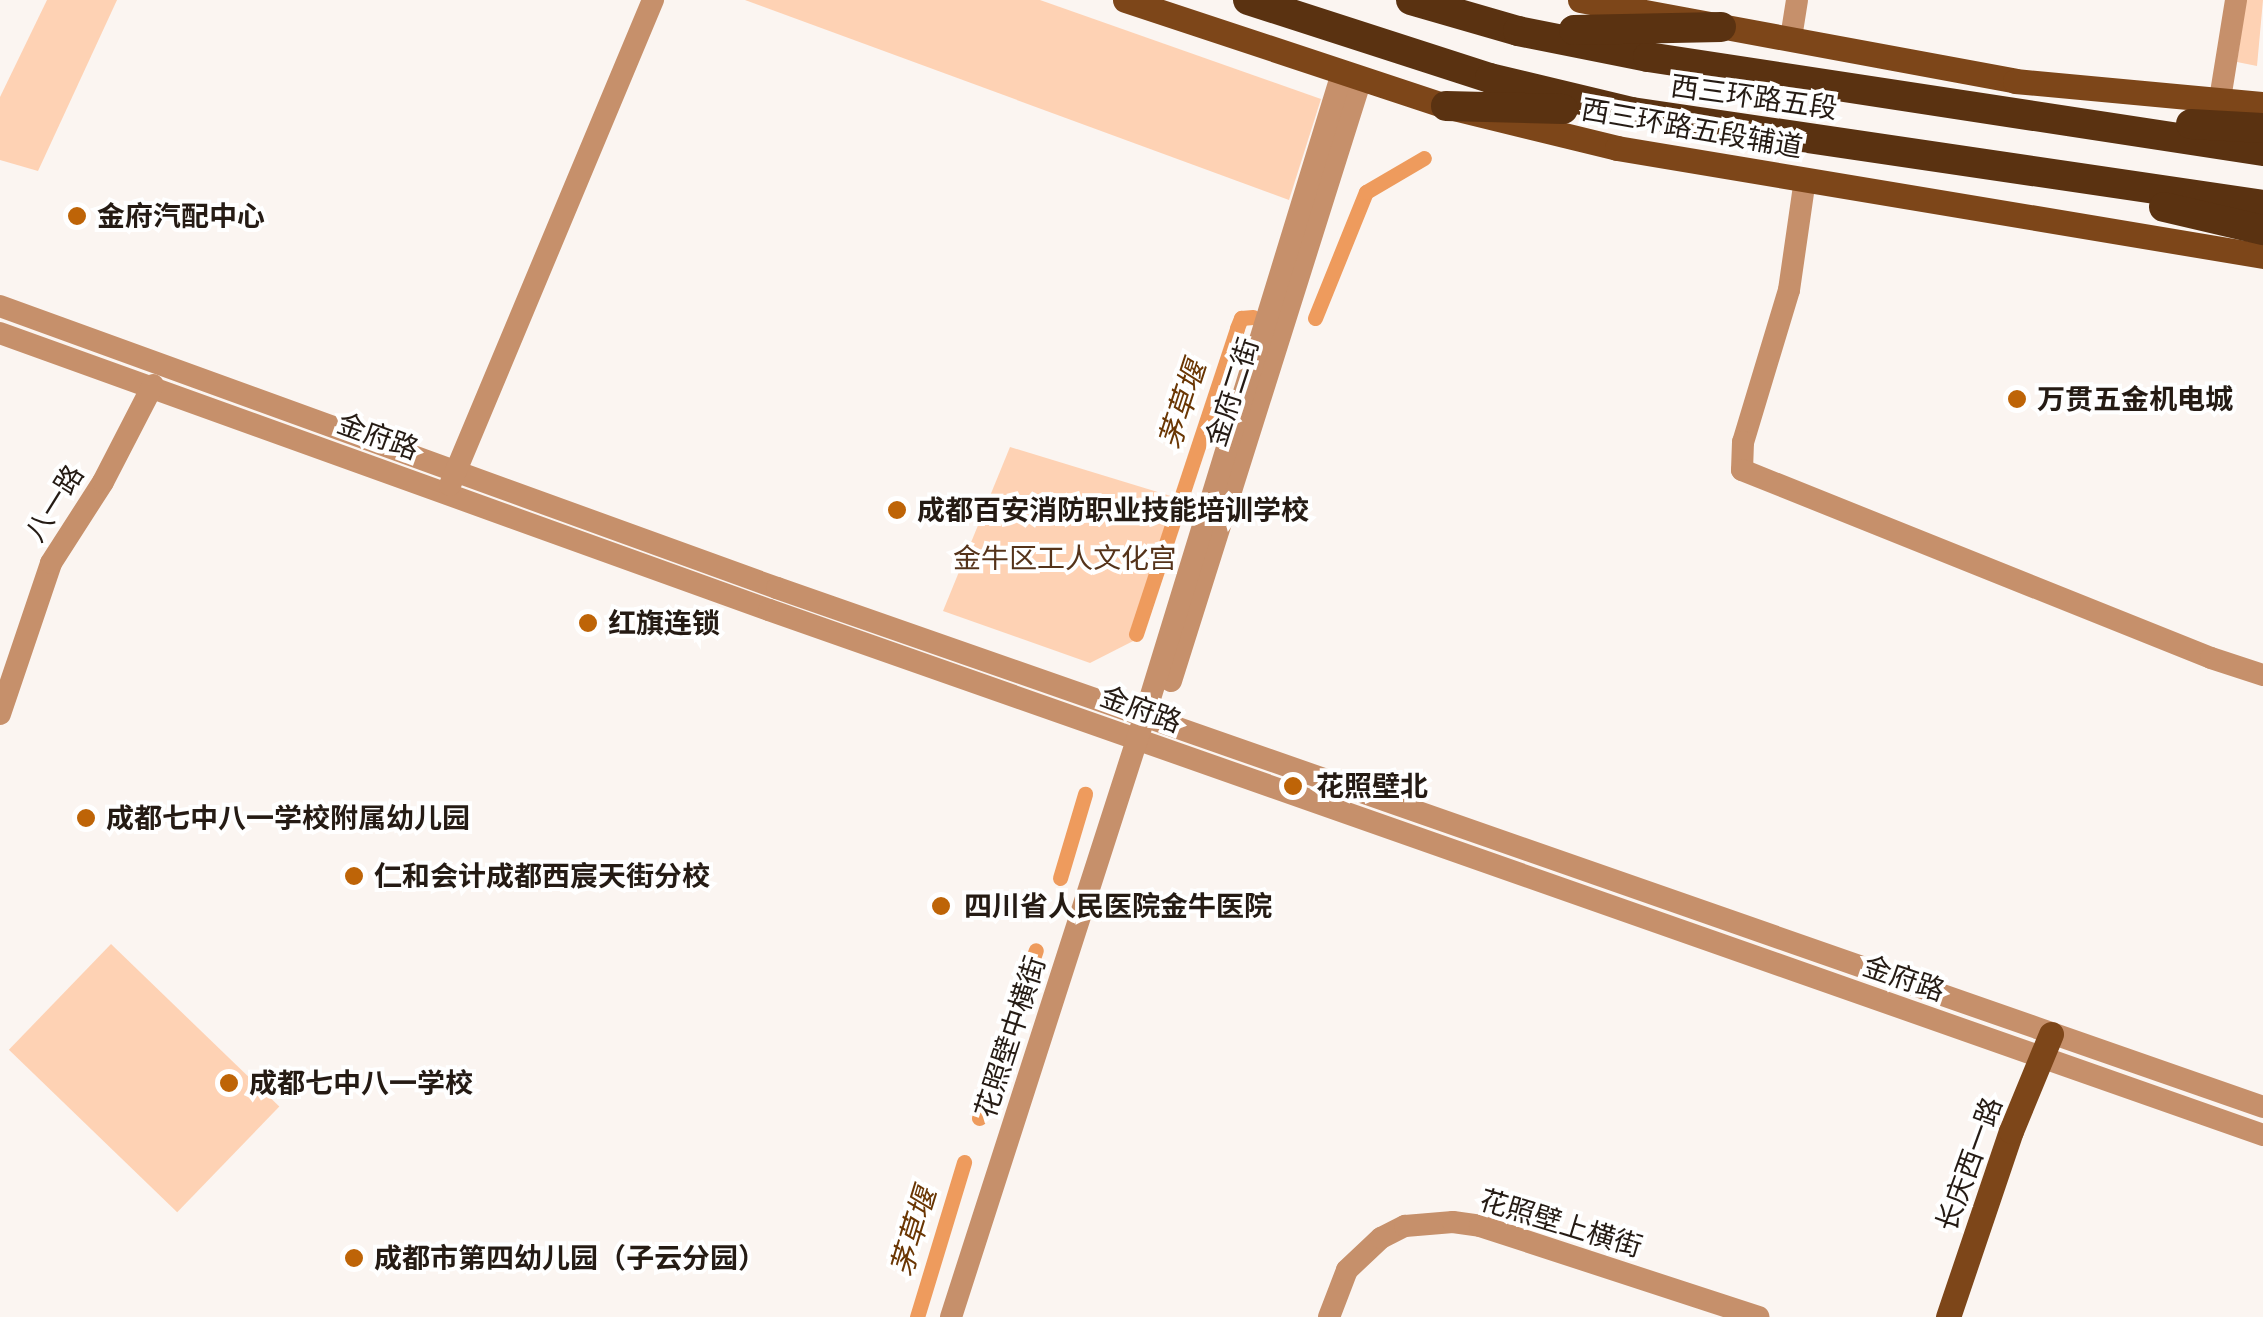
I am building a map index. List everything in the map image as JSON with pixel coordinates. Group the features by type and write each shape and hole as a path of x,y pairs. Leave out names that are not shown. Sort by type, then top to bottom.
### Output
{"highway":[{"name":"西三环路五段","path":"1248,0 1490,78 1632,112 2263,205"},
{"name":"西三环路五段","path":"1411,0 1518,30 1648,57 2263,151"},
{"path":"1518,30 1721,27"},
{"path":"1446,106 1632,112"},
{"path":"2048,119 2259,110"},
{"path":"2034,171 2227,224 2263,230"}],"main road":[{"name":"西三环路五段辅道","path":"1125,0 1446,106 1617,148 2263,256"},
{"path":"1580,0 2015,81 2220,99 2259,110"},
{"name":"长庆西一路","path":"1948,1317 2011,1131 2046,1046"}],"street":[{"path":"451,482 652,0"},
{"path":"1790,38 1797,0"},
{"path":"2220,99 2236,0"},
{"name":"金府二街","path":"1148,731 1351,76"},
{"path":"1805,179 1790,290 1743,442 1742,470 2211,658 2263,675"},
{"name":"金府路","path":"0,306 451,482 2046,1046 2263,1135"},
{"name":"金府路","path":"0,333 451,482"},
{"name":"八一路","path":"0,714 51,563 103,482 152,385"},
{"name":"花照壁中横街","path":"952,1317 1148,731"},
{"name":"花照壁中横街","path":"964,1317 1148,731"},
{"name":"金府路","path":"2046,1046 2263,1108"},
{"name":"花照壁上横街","path":"1329,1317 1347,1270 1381,1238 1405,1226 1453,1222 1480,1226 1759,1317"}],"green space":[{"path":"47,0 117,0 38,171 0,160 0,97"},
{"path":"745,0 1040,0 1321,99 1289,200"},
{"path":"2246,0 2263,0 2257,66 2237,62"},
{"name":"金牛区工人文化宫","path":"1010,447 1174,497 1143,636 1090,663 943,611"},
{"path":"111,944 279,1107 177,1212 9,1050"}],"waterway":[{"name":"茅草堰","path":"1315,318 1366,192 1424,158"},
{"name":"茅草堰","path":"1136,634 1237,328 1241,318 1253,317"},
{"name":"茅草堰","path":"1060,878 1085,794"},
{"name":"茅草堰","path":"979,1118 1036,950"},
{"name":"茅草堰","path":"917,1317 964,1162"}],"place":[{"name":"金府汽配中心","path":"77,216"},
{"name":"万贯五金机电城","path":"2017,399"},
{"name":"成都百安消防职业技能培训学校","path":"897,510"},
{"name":"红旗连锁","path":"588,623"},
{"name":"花照壁北","path":"1293,786"},
{"name":"成都七中八一学校附属幼儿园","path":"86,818"},
{"name":"仁和会计成都西宸天街分校","path":"354,876"},
{"name":"四川省人民医院金牛医院","path":"941,906"},
{"name":"成都七中八一学校","path":"229,1083"},
{"name":"成都市第四幼儿园（子云分园）","path":"354,1258"}]}
